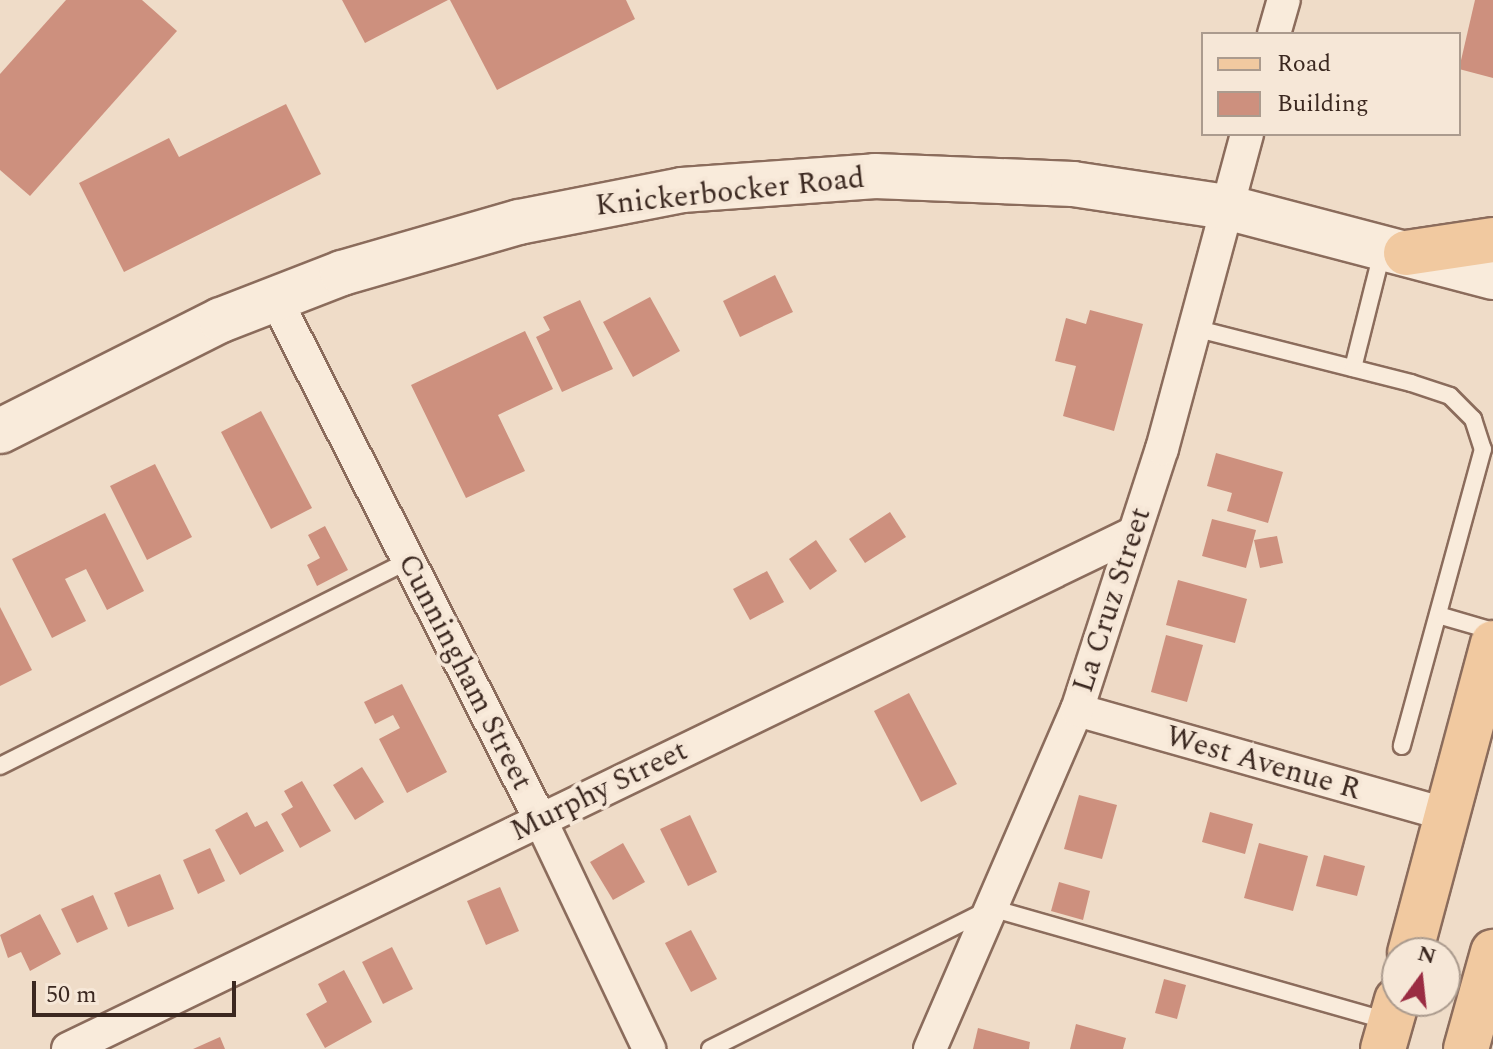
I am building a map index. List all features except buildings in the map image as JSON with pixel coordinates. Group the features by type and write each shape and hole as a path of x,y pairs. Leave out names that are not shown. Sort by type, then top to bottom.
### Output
{"main road":[{"name":"Knickerbocker Road","path":"0,431 221,320 392,257 535,218 652,195 742,184 875,176 1017,179 1129,190 1226,207 1493,277"},
{"path":"1394,250 1493,240"},
{"path":"1415,937 1493,643"},
{"path":"1472,1043 1493,952"}],"street":[{"path":"1275,32 1284,0"},
{"name":"La Cruz Street","path":"930,1049 1077,710 1162,449 1246,136"},
{"name":"Cunningham Street","path":"275,298 540,819 649,1049"},
{"name":"Murphy Street","path":"68,1049 1132,534"},
{"name":"West Avenue R","path":"1077,710 1449,815"}],"lane":[{"path":"1353,368 1394,250"},
{"path":"1194,328 1450,396 1473,419 1483,449 1402,746"},
{"path":"0,766 409,560"},
{"path":"1438,615 1493,631"},
{"path":"710,1049 991,908 1390,1024"}]}
